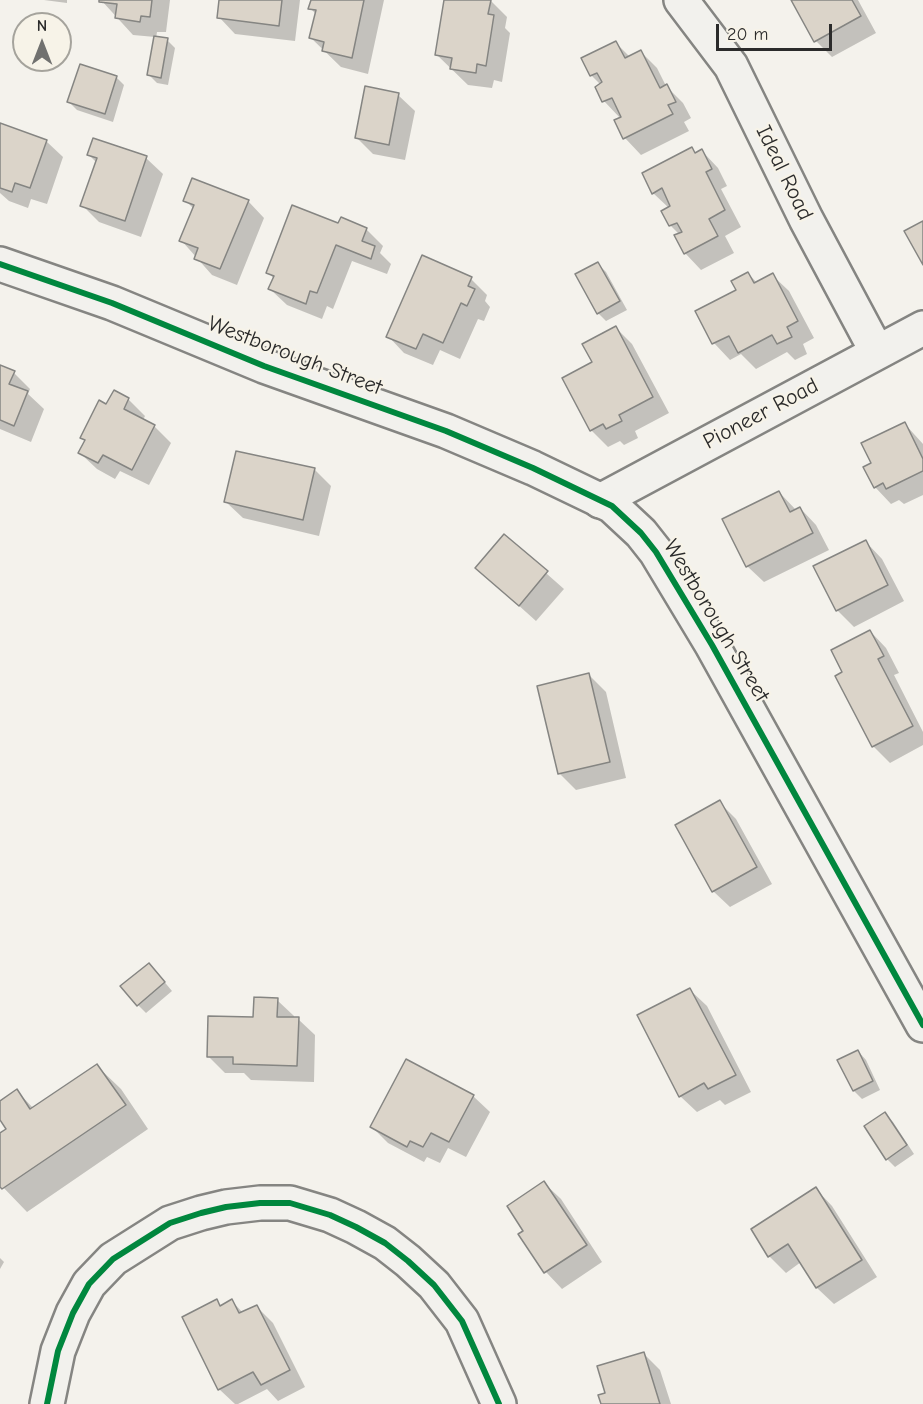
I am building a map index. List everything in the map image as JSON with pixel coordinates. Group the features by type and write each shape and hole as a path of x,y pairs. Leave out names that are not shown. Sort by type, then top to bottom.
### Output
{"street":[{"name":"Ideal Road","path":"681,0 731,66 806,219 878,352"},
{"name":"Westborough Street","path":"0,264 112,303 264,366 446,431 533,468 612,506 656,552 723,665 923,1025"},
{"name":"Pioneer Road","path":"600,501 923,328"},
{"path":"47,1404 58,1351 74,1313 89,1284 113,1259 170,1223 209,1210 260,1203 290,1203 330,1215 385,1243 408,1261 434,1285 462,1321 499,1404"}],"building":[{"path":"99,0 152,0 150,17 141,16 140,22 115,18 117,4 99,2"},
{"path":"219,0 282,0 279,26 217,18"},
{"path":"311,0 364,0 352,58 322,51 324,42 309,38 316,10 308,9"},
{"path":"444,0 491,0 488,14 494,15 486,66 477,64 476,73 450,69 452,58 435,55"},
{"path":"791,0 852,0 861,16 814,42"},
{"path":"154,36 168,38 161,78 147,75"},
{"path":"616,41 625,58 641,50 660,88 667,84 676,102 668,105 673,114 623,139 614,120 621,117 612,98 602,102 595,87 602,82 597,73 590,76 581,58"},
{"path":"80,64 117,76 105,114 67,102"},
{"path":"365,86 399,93 389,145 355,138"},
{"path":"0,123 47,140 30,188 15,183 12,192 0,188"},
{"path":"93,138 147,156 125,221 80,206 97,158 87,155"},
{"path":"692,147 695,153 702,149 712,169 706,172 725,210 709,219 718,236 684,254 674,235 682,232 677,223 669,226 661,211 670,206 662,188 652,194 642,173"},
{"path":"192,178 249,200 220,269 194,259 198,248 179,241 194,205 183,201"},
{"path":"292,205 338,223 341,217 367,228 362,241 375,246 371,259 336,245 317,293 310,291 306,304 268,289 274,276 266,273"},
{"path":"923,221 923,265 904,231"},
{"path":"422,255 472,277 468,286 475,289 467,306 461,303 443,343 423,334 416,349 386,337"},
{"path":"598,262 620,301 597,314 575,274"},
{"path":"748,272 754,283 773,273 798,321 787,327 792,337 777,344 772,335 738,353 729,336 712,344 695,311 736,290 731,281"},
{"path":"616,326 653,397 619,415 622,421 606,429 603,424 590,431 562,378 592,362 582,344"},
{"path":"0,365 15,371 9,384 28,391 14,426 0,420"},
{"path":"114,390 129,398 124,409 155,425 132,470 103,455 98,463 78,453 85,440 80,438 99,400 106,404"},
{"path":"905,422 923,459 923,471 886,489 883,483 874,488 863,467 871,463 861,443"},
{"path":"236,451 315,468 303,520 224,502"},
{"path":"779,491 790,512 800,507 813,533 746,567 722,519"},
{"path":"504,534 548,571 519,606 475,568"},
{"path":"866,540 888,585 836,611 813,566"},
{"path":"870,630 884,656 878,659 913,726 872,747 835,676 842,672 831,650"},
{"path":"589,673 610,762 558,774 537,686"},
{"path":"720,800 757,867 712,892 675,825"},
{"path":"149,963 165,982 137,1006 120,986"},
{"path":"690,988 736,1075 708,1089 704,1083 679,1097 637,1015"},
{"path":"254,997 278,998 277,1017 299,1017 297,1066 233,1064 233,1057 207,1057 208,1016 253,1017"},
{"path":"858,1050 873,1081 853,1091 837,1060"},
{"path":"406,1059 474,1095 449,1142 431,1133 423,1147 410,1141 407,1147 370,1127"},
{"path":"97,1064 126,1105 2,1189 0,1187 0,1133 6,1129 0,1120 0,1101 17,1089 30,1109"},
{"path":"885,1112 907,1145 886,1160 864,1126"},
{"path":"544,1181 587,1245 544,1273 518,1234 523,1231 507,1206"},
{"path":"816,1187 862,1260 816,1288 788,1244 768,1257 751,1229"},
{"path":"217,1299 220,1306 232,1299 239,1313 257,1305 290,1370 261,1385 253,1372 218,1390 182,1317"},
{"path":"644,1352 660,1404 601,1404 598,1395 605,1393 597,1366"}],"cycle path":[{"path":"0,264 112,303 264,366 446,431 533,468 612,506 641,533 656,552 712,645 923,1025"},
{"path":"47,1404 58,1351 73,1313 89,1284 113,1259 170,1223 226,1207 260,1203 290,1203 330,1215 385,1243 408,1261 434,1285 462,1321 499,1404"}]}
